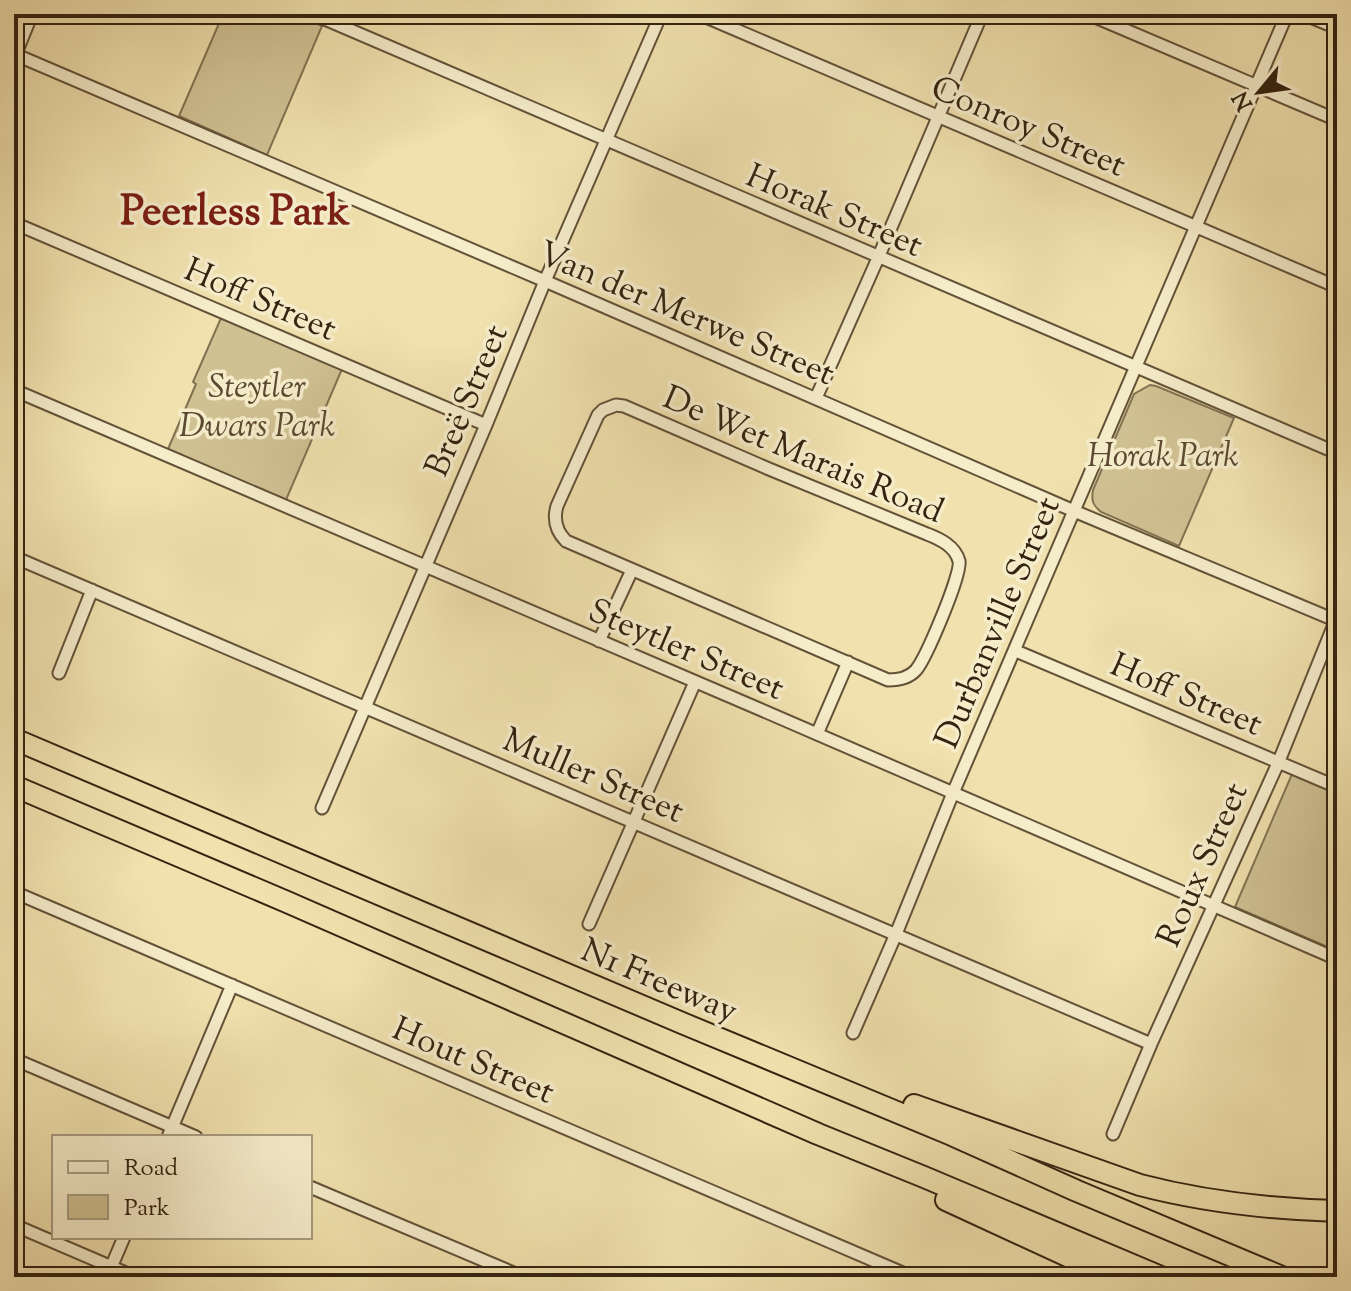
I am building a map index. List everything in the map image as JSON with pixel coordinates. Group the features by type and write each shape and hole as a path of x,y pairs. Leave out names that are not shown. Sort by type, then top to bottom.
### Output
{"highway":[{"name":"N1 Freeway","path":"14,739 1282,1277"},
{"path":"14,786 818,1134 1161,1277"},
{"path":"806,1074 857,1086 1169,1193 1265,1207 1337,1211"},
{"path":"818,1134 846,1154 1113,1277"}],"street":[{"path":"15,56 32,14"},
{"name":"Horak Street","path":"313,14 1337,453"},
{"name":"Breë Street","path":"322,808 661,14"},
{"name":"Conroy Street","path":"699,14 1337,287"},
{"path":"816,398 982,14"},
{"path":"1088,14 1337,120"},
{"name":"Durbanville Street","path":"853,1033 1287,14"},
{"path":"1303,14 1337,28"},
{"name":"Van der Merwe Street","path":"15,56 545,281 1074,511 1336,620"},
{"name":"Hoff Street","path":"14,223 486,425"},
{"name":"Steytler Street","path":"14,390 1337,959"},
{"name":"De Wet Marais Road","path":"616,405 940,540 953,550 960,564 956,582 916,670 905,678 892,680 632,570 566,541 555,522 557,506 598,415 616,405"},
{"name":"Muller Street","path":"14,557 1151,1044"},
{"path":"599,641 632,570"},
{"path":"59,673 92,590"},
{"name":"Roux Street","path":"1113,1134 1279,761 1336,620"},
{"name":"Hoff Street","path":"1016,651 1337,787"},
{"path":"817,734 848,662"},
{"path":"589,924 695,682"},
{"name":"Hout Street","path":"14,892 912,1277"},
{"path":"14,1059 171,1132 232,985"},
{"path":"312,1188 523,1277"},
{"path":"14,1225 109,1272 135,1277"},
{"path":"109,1272 123,1239"}],"green space":[{"path":"223,14 295,14 322,26 267,155 179,116"},
{"name":"Steytler Dwars Park","path":"221,318 342,369 286,500 168,449"},
{"name":"Horak Park","path":"1150,385 1234,418 1179,546 1101,512 1093,500 1093,490 1134,394"},
{"path":"1292,774 1337,794 1337,951 1235,907"}],"district":[{"name":"Peerless Park","path":"235,209"}]}
